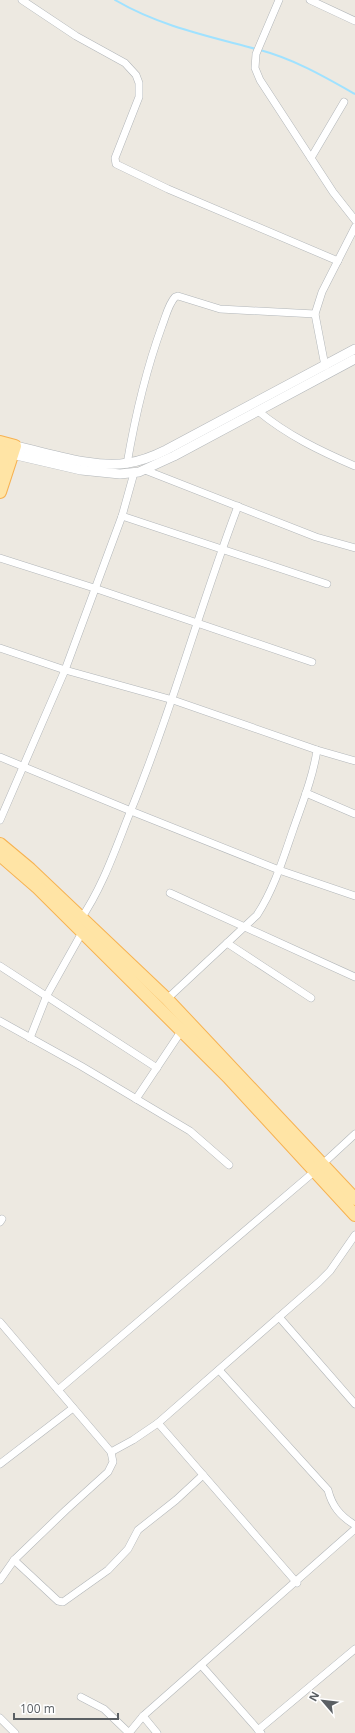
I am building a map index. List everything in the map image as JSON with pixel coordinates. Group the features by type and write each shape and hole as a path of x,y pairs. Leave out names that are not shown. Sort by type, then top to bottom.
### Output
{"main road":[{"path":"0,442 16,452"},
{"path":"6,476 0,451 16,452"},
{"path":"0,492 16,452"},
{"path":"0,844 30,869 228,1077 319,1168 355,1199"},
{"path":"0,855 167,999 319,1168 355,1215"}],"street":[{"path":"22,0 76,36 125,63 136,75 139,83 139,97 115,158 116,164 168,189 338,261"},
{"path":"279,0 256,54 255,68 260,80 333,192 355,220"},
{"path":"310,0 355,21"},
{"path":"311,158 344,102"},
{"path":"325,366 315,314 322,292 355,227"},
{"path":"127,464 132,432 146,377 160,333 174,297 178,296 220,309 315,314"},
{"path":"16,452 107,464 127,464 147,459 355,349"},
{"path":"16,452 82,470 120,474 145,470 355,359"},
{"path":"258,411 278,427 326,454 355,466"},
{"path":"145,470 190,489 238,506 316,537 355,548"},
{"path":"0,820 65,670 94,588 122,516 134,472"},
{"path":"30,1038 47,995 115,850 150,763 173,700 196,622 238,506"},
{"path":"122,516 328,584"},
{"path":"0,558 94,588 312,662"},
{"path":"0,648 65,670 173,700 317,750 355,761"},
{"path":"167,999 257,915 265,902 280,870 306,793 317,750"},
{"path":"0,757 280,870 355,896"},
{"path":"306,793 355,814"},
{"path":"170,893 355,977"},
{"path":"227,943 310,998"},
{"path":"0,966 47,995 157,1068"},
{"path":"0,1021 190,1131 229,1165"},
{"path":"136,1099 182,1030"},
{"path":"58,1390 319,1168 355,1134"},
{"path":"111,1452 134,1440 158,1423 279,1318 330,1271 355,1236"},
{"path":"279,1318 355,1404"},
{"path":"0,1322 111,1452 113,1462 108,1472 14,1560 0,1580"},
{"path":"219,1370 328,1490 335,1508 343,1517 355,1525"},
{"path":"0,1464 73,1408"},
{"path":"158,1423 296,1583"},
{"path":"14,1560 58,1602 63,1602 108,1570 128,1549 138,1530 176,1500 203,1475"},
{"path":"81,1696 104,1709 129,1733 143,1716 296,1583 355,1529"},
{"path":"201,1665 259,1732 355,1649"},
{"path":"143,1716 157,1733"},
{"path":"0,1718 15,1733"}],"waterway":[{"path":"115,0 166,24 256,49"},
{"path":"260,50 297,63 355,94"}]}
